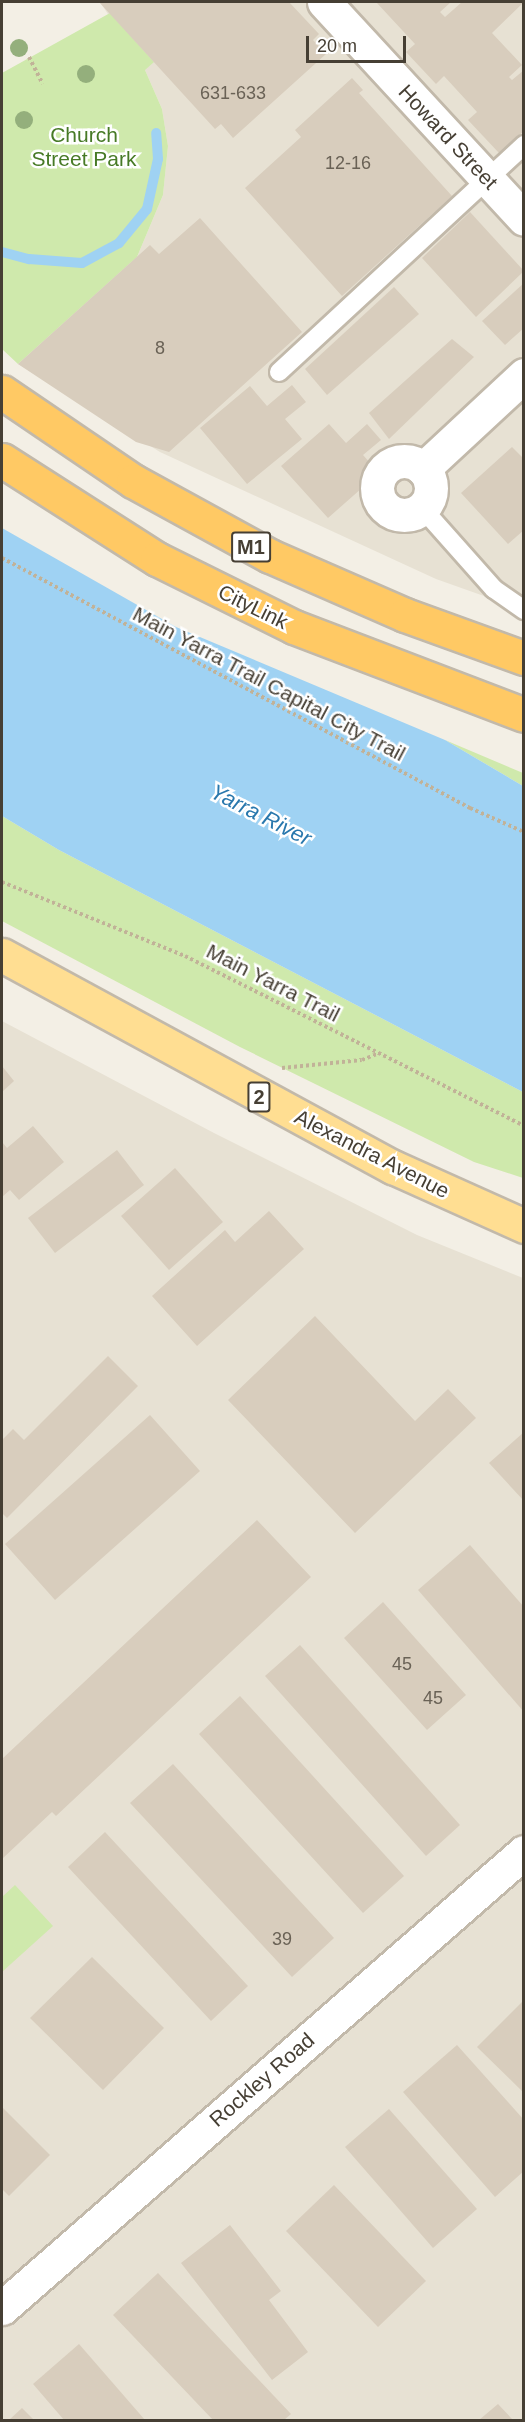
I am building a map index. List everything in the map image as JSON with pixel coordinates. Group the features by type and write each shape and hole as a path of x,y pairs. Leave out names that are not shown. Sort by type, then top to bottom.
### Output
{"highway":[{"name":"M1","path":"2,392 133,481 270,556 405,615 524,658"},
{"name":"CityLink","path":"2,460 157,559 294,627 524,715"}],"main road":[{"name":"Alexandra Avenue","path":"2,957 393,1167 524,1226"}],"street":[{"name":"Howard Street","path":"324,2 524,219"},
{"path":"423,469 524,375"},
{"path":"407,461 423,469 431,493 423,508 407,516 398,515 383,505 377,488 390,465 407,461"},
{"name":"Rockley Road","path":"2,2308 524,1852"}],"lane":[{"path":"279,372 524,145"},
{"path":"423,508 494,589 524,610"}],"path":[{"path":"29,57 43,84"},
{"name":"Main Yarra Trail Capital City Trail","path":"2,558 470,808 524,832"},
{"name":"Main Yarra Trail","path":"2,882 185,956 524,1126"},
{"path":"246,1089 276,1068 362,1060 379,1053"}],"shaded area":[{"path":"100,2 523,2 523,610 436,579 160,452 18,364 137,257 163,195 168,146 162,109 145,70"},
{"path":"2,1021 214,1133 417,1235 523,1278 523,2420 2,2420"}],"green space":[{"name":"Church Street Park","path":"110,13 154,62 145,70 162,109 168,146 163,195 137,257 18,364 2,349 2,73"},
{"path":"445,740 523,773 523,786"},
{"path":"2,816 59,850 523,1092 523,1178 474,1162 240,1047 2,921"},
{"path":"15,1885 53,1926 2,1972 2,1897"}],"water":[{"name":"Yarra River","path":"2,528 176,627 445,740 523,786 523,1092 59,850 2,816"}],"building":[{"path":"99,2 289,2 319,34 313,40 326,54 233,138 221,124 215,129"},
{"path":"376,2 451,2 440,12 445,17 462,2 524,2 492,33 522,65 509,77 512,80 524,70 524,131 499,153 468,120 477,112 444,76 436,84 406,52 415,44"},
{"path":"352,78 363,90 359,93 452,196 342,296 245,188 301,137 295,130"},
{"path":"470,212 524,271 476,317 422,258"},
{"path":"200,218 302,332 169,452 136,442 18,364 150,245 159,254"},
{"path":"524,283 524,328 505,345 482,321"},
{"path":"394,287 419,314 327,395 305,369"},
{"path":"452,339 474,357 389,439 369,413"},
{"path":"292,385 306,402 285,419 302,439 247,484 200,428 250,386 267,406"},
{"path":"329,424 346,443 367,424 381,440 363,455 379,473 328,518 281,466"},
{"path":"512,447 524,459 524,530 508,544 461,493"},
{"path":"2,1066 14,1081 2,1092"},
{"path":"33,1126 64,1162 19,1200 10,1190 2,1197 2,1142 7,1148"},
{"path":"117,1150 144,1185 55,1253 28,1218"},
{"path":"175,1168 223,1222 169,1270 121,1216"},
{"path":"269,1211 304,1249 197,1346 152,1296 225,1230 235,1242"},
{"path":"315,1316 415,1421 448,1389 476,1418 355,1533 228,1400"},
{"path":"108,1356 138,1386 7,1518 2,1513 2,1440 13,1429 24,1440"},
{"path":"150,1415 200,1471 55,1600 5,1544"},
{"path":"524,1432 524,1501 489,1463"},
{"path":"257,1520 311,1577 56,1816 52,1812 2,1859 2,1759"},
{"path":"470,1545 524,1607 524,1712 418,1590"},
{"path":"383,1602 466,1695 427,1730 344,1638"},
{"path":"300,1645 460,1825 426,1856 265,1676"},
{"path":"240,1696 404,1876 363,1913 199,1734"},
{"path":"173,1764 334,1938 292,1977 130,1803"},
{"path":"105,1832 248,1986 211,2021 68,1867"},
{"path":"92,1957 164,2028 103,2090 30,2018"},
{"path":"524,2000 524,2093 477,2047"},
{"path":"457,2045 524,2120 524,2171 495,2197 403,2092"},
{"path":"2,2107 50,2155 9,2196 2,2189"},
{"path":"389,2109 477,2209 433,2248 345,2147"},
{"path":"334,2185 426,2281 378,2327 286,2231"},
{"path":"230,2225 281,2291 269,2300 308,2352 272,2380 181,2263"},
{"path":"158,2273 291,2414 284,2420 213,2420 113,2315"},
{"path":"79,2344 145,2420 64,2420 33,2384"},
{"path":"498,2404 513,2420 479,2420"},
{"path":"22,2408 34,2420 9,2420"}],"waterway":[{"path":"2,252 29,259 82,263 119,243 147,209 158,159 156,133"}]}
